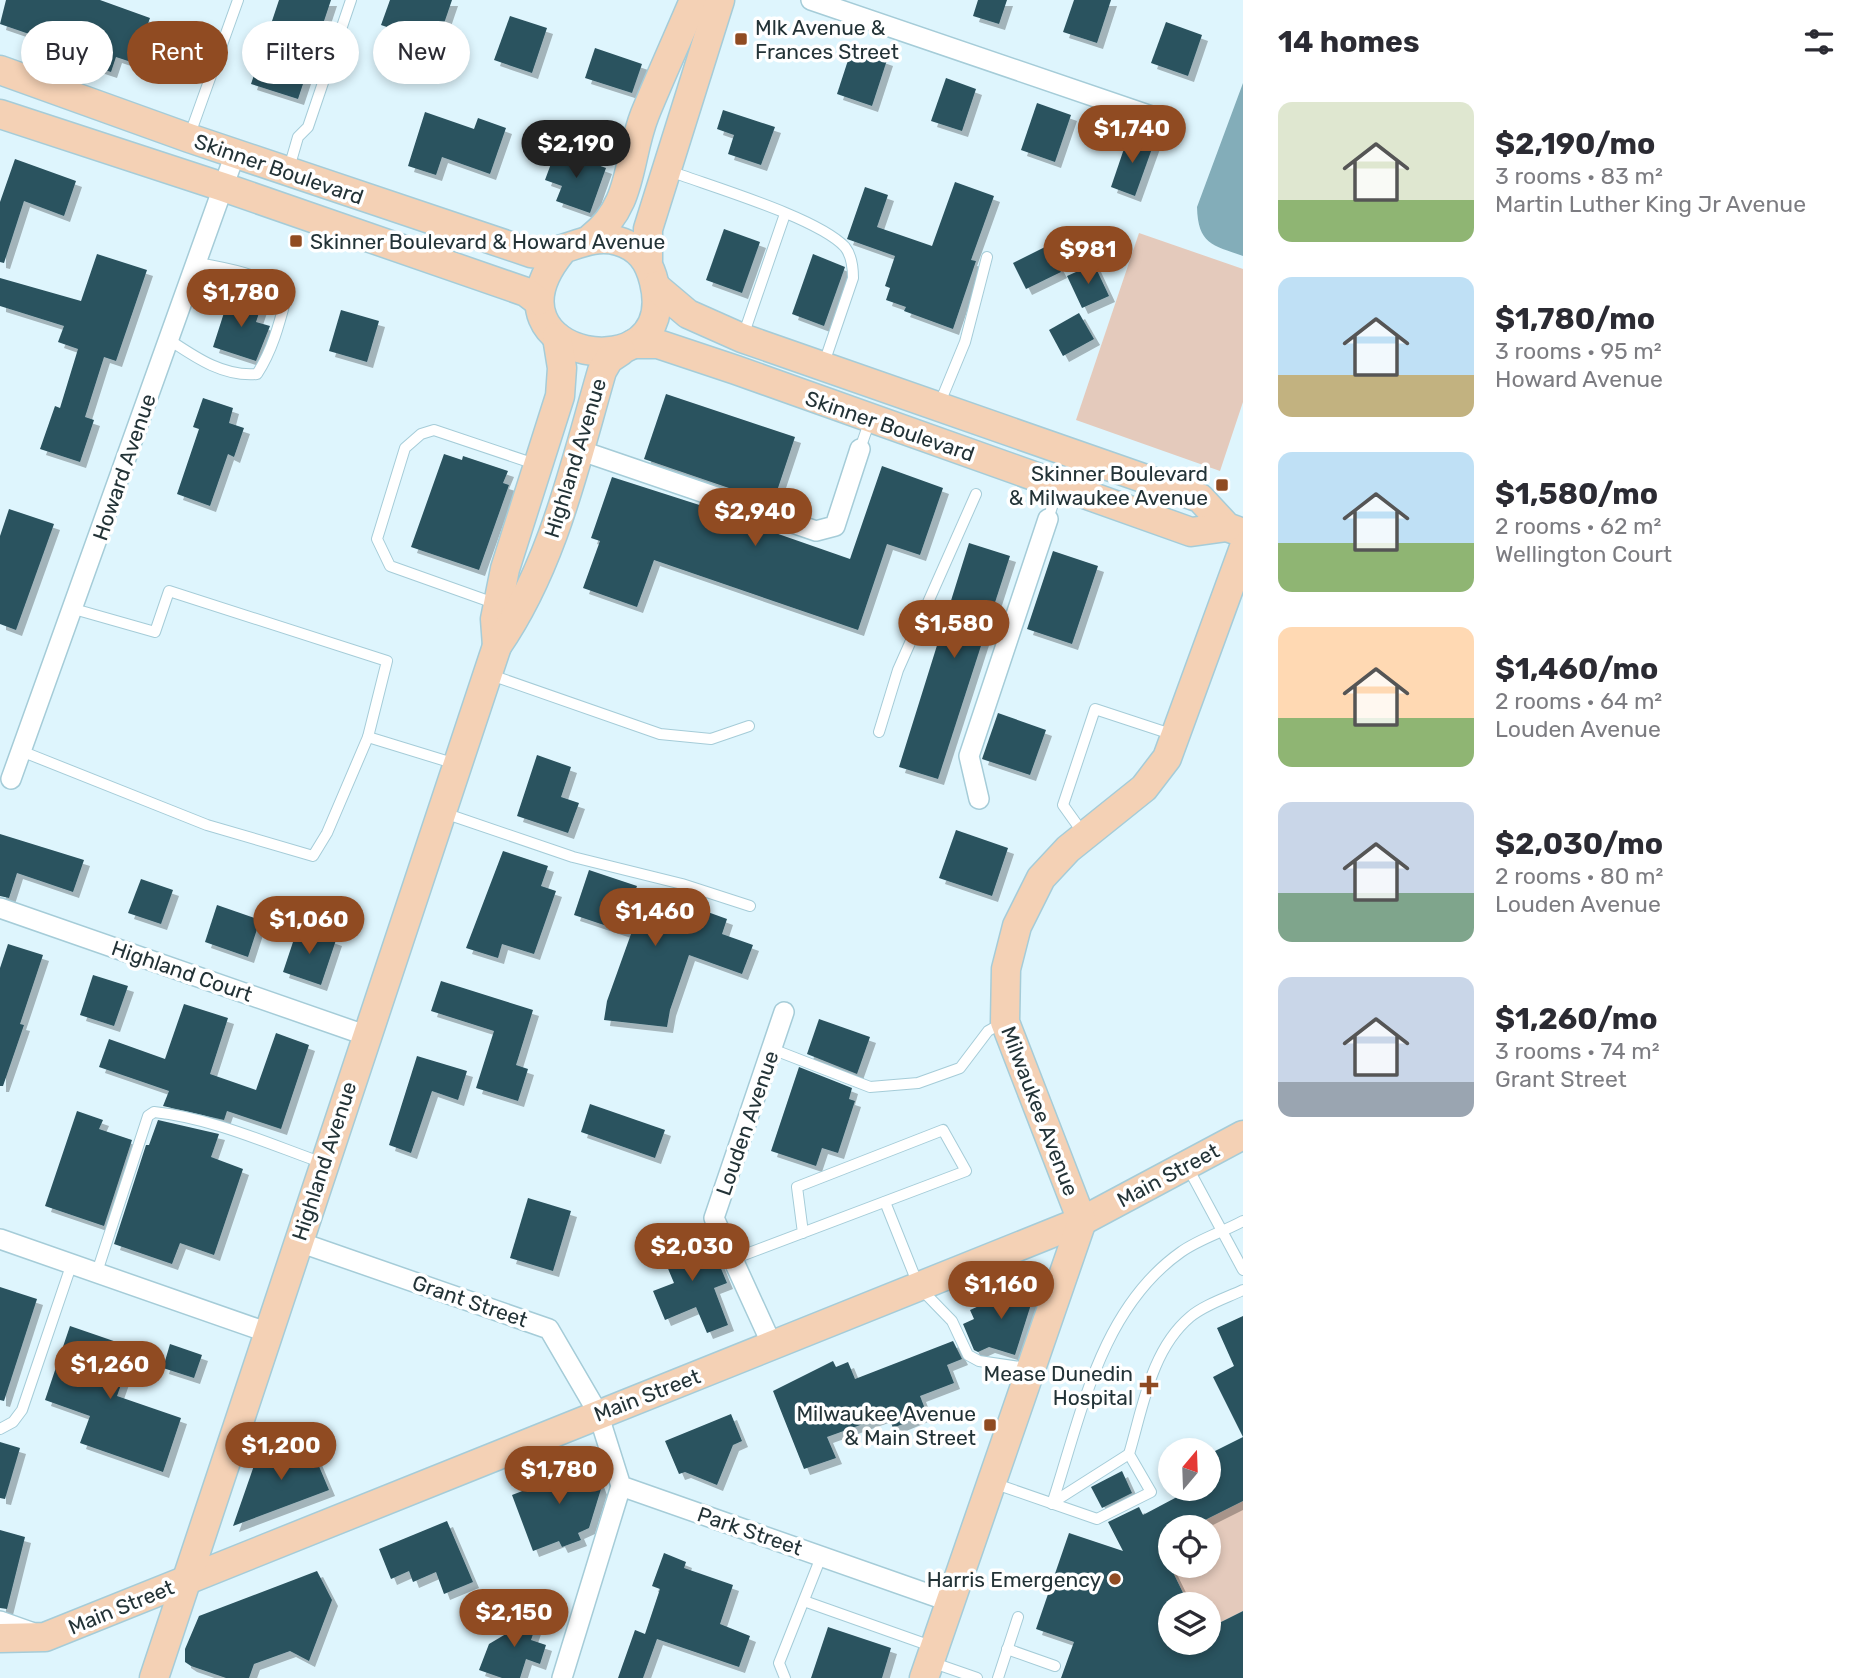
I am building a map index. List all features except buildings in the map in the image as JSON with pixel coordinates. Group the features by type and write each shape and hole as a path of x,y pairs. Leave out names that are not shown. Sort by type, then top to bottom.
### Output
{"street":[{"path":"591,238 608,223 624,198 642,123 694,0"},
{"path":"627,348 652,325 656,288 648,260 648,229 720,0"},
{"path":"811,0 1160,119"},
{"name":"Skinner Boulevard","path":"0,70 235,154 531,253 548,256 591,238"},
{"name":"Skinner Boulevard","path":"0,114 223,187 526,292 538,300"},
{"name":"Howard Avenue","path":"11,779 74,609 194,262 235,154"},
{"path":"591,238 621,242 648,260"},
{"path":"556,337 547,326 538,300 545,273 561,252"},
{"name":"Skinner Boulevard","path":"656,288 688,314 743,338 1200,498 1235,530"},
{"name":"Skinner Boulevard","path":"556,337 593,352 658,344 1191,532 1235,530"},
{"name":"Highland Avenue","path":"155,1678 365,1035 496,646 498,604 563,378 556,337"},
{"name":"Highland Avenue","path":"496,646 511,625 541,563 562,510 602,371 609,359 627,348"},
{"path":"579,450 816,531 835,526 860,449"},
{"path":"979,799 969,756 1048,519"},
{"name":"Milwaukee Avenue","path":"930,1662 1082,1221 1005,1022 1006,969 1017,926 1041,878 1085,835 1144,788 1167,758 1243,550"},
{"name":"Highland Court","path":"0,908 365,1035"},
{"name":"Louden Avenue","path":"773,1347 714,1219 784,1012"},
{"name":"Main Street","path":"0,1638 45,1637 598,1413 773,1347 1082,1221 1243,1135"},
{"path":"0,1239 269,1333"},
{"name":"Grant Street","path":"299,1242 550,1329 598,1413"},
{"path":"562,1678 621,1486 598,1413"},
{"name":"Park Street","path":"621,1486 951,1602"},
{"path":"0,1622 45,1637"}],"lane":[{"path":"189,138 238,0"},
{"path":"288,172 298,137 307,127 351,0"},
{"path":"667,170 812,224 845,248 853,264 853,278 823,366"},
{"path":"743,338 785,214"},
{"path":"939,405 965,342 987,257"},
{"path":"168,339 214,367 242,376 257,374 267,359 278,330 286,298 278,288 266,280 194,262"},
{"path":"860,449 870,420"},
{"path":"498,604 390,566 377,539 405,448 421,434 434,430 539,466"},
{"path":"1048,519 1059,485"},
{"path":"879,732 898,670 976,494"},
{"path":"21,751 207,825 313,856 327,833 368,737 387,661 169,591 155,632 74,609"},
{"path":"487,673 660,734 711,739 749,726"},
{"path":"1085,835 1063,805 1095,709 1175,735"},
{"path":"368,737 457,764"},
{"path":"440,811 573,857 682,884 750,906"},
{"path":"772,1049 870,1087 918,1083 960,1068 988,1031 1005,1022"},
{"path":"97,1272 148,1116 154,1112 178,1114 324,1164"},
{"path":"733,1259 803,1233 966,1171 943,1130 797,1187 803,1233"},
{"path":"1186,1164 1243,1270"},
{"path":"885,1202 919,1287 952,1321 968,1355 979,1362 1031,1369"},
{"path":"1052,1504 1104,1345 1121,1315 1162,1266 1183,1250 1243,1221"},
{"path":"0,1429 13,1422 22,1410 72,1264"},
{"path":"1052,1504 1129,1454 1157,1362 1171,1335 1192,1315 1243,1290"},
{"path":"992,1483 1097,1520 1151,1492 1129,1454"},
{"path":"785,1678 779,1663 821,1556"},
{"path":"804,1601 930,1662 977,1678"},
{"path":"998,1678 1018,1616"},
{"path":"1007,1649 1055,1666"}],"shaded area":[{"path":"1139,233 1243,269 1243,402 1220,471 1076,420"},
{"path":"1243,1501 1243,1611 1221,1622 1221,1592 1183,1592 1176,1578 1221,1578 1221,1515 1215,1515"}],"water":[{"path":"1243,83 1243,256 1215,245 1204,236 1200,229 1197,207"}],"place":[{"name":"Mlk Avenue & Frances Street","path":"741,39"},
{"name":"Skinner Boulevard & Howard Avenue","path":"296,241"},
{"name":"Skinner Boulevard & Milwaukee Avenue","path":"1222,485"},
{"name":"Mease Dunedin Hospital","path":"1149,1385"},
{"name":"Milwaukee Avenue & Main Street","path":"990,1425"},
{"name":"Harris Emergency","path":"1115,1579"}]}
